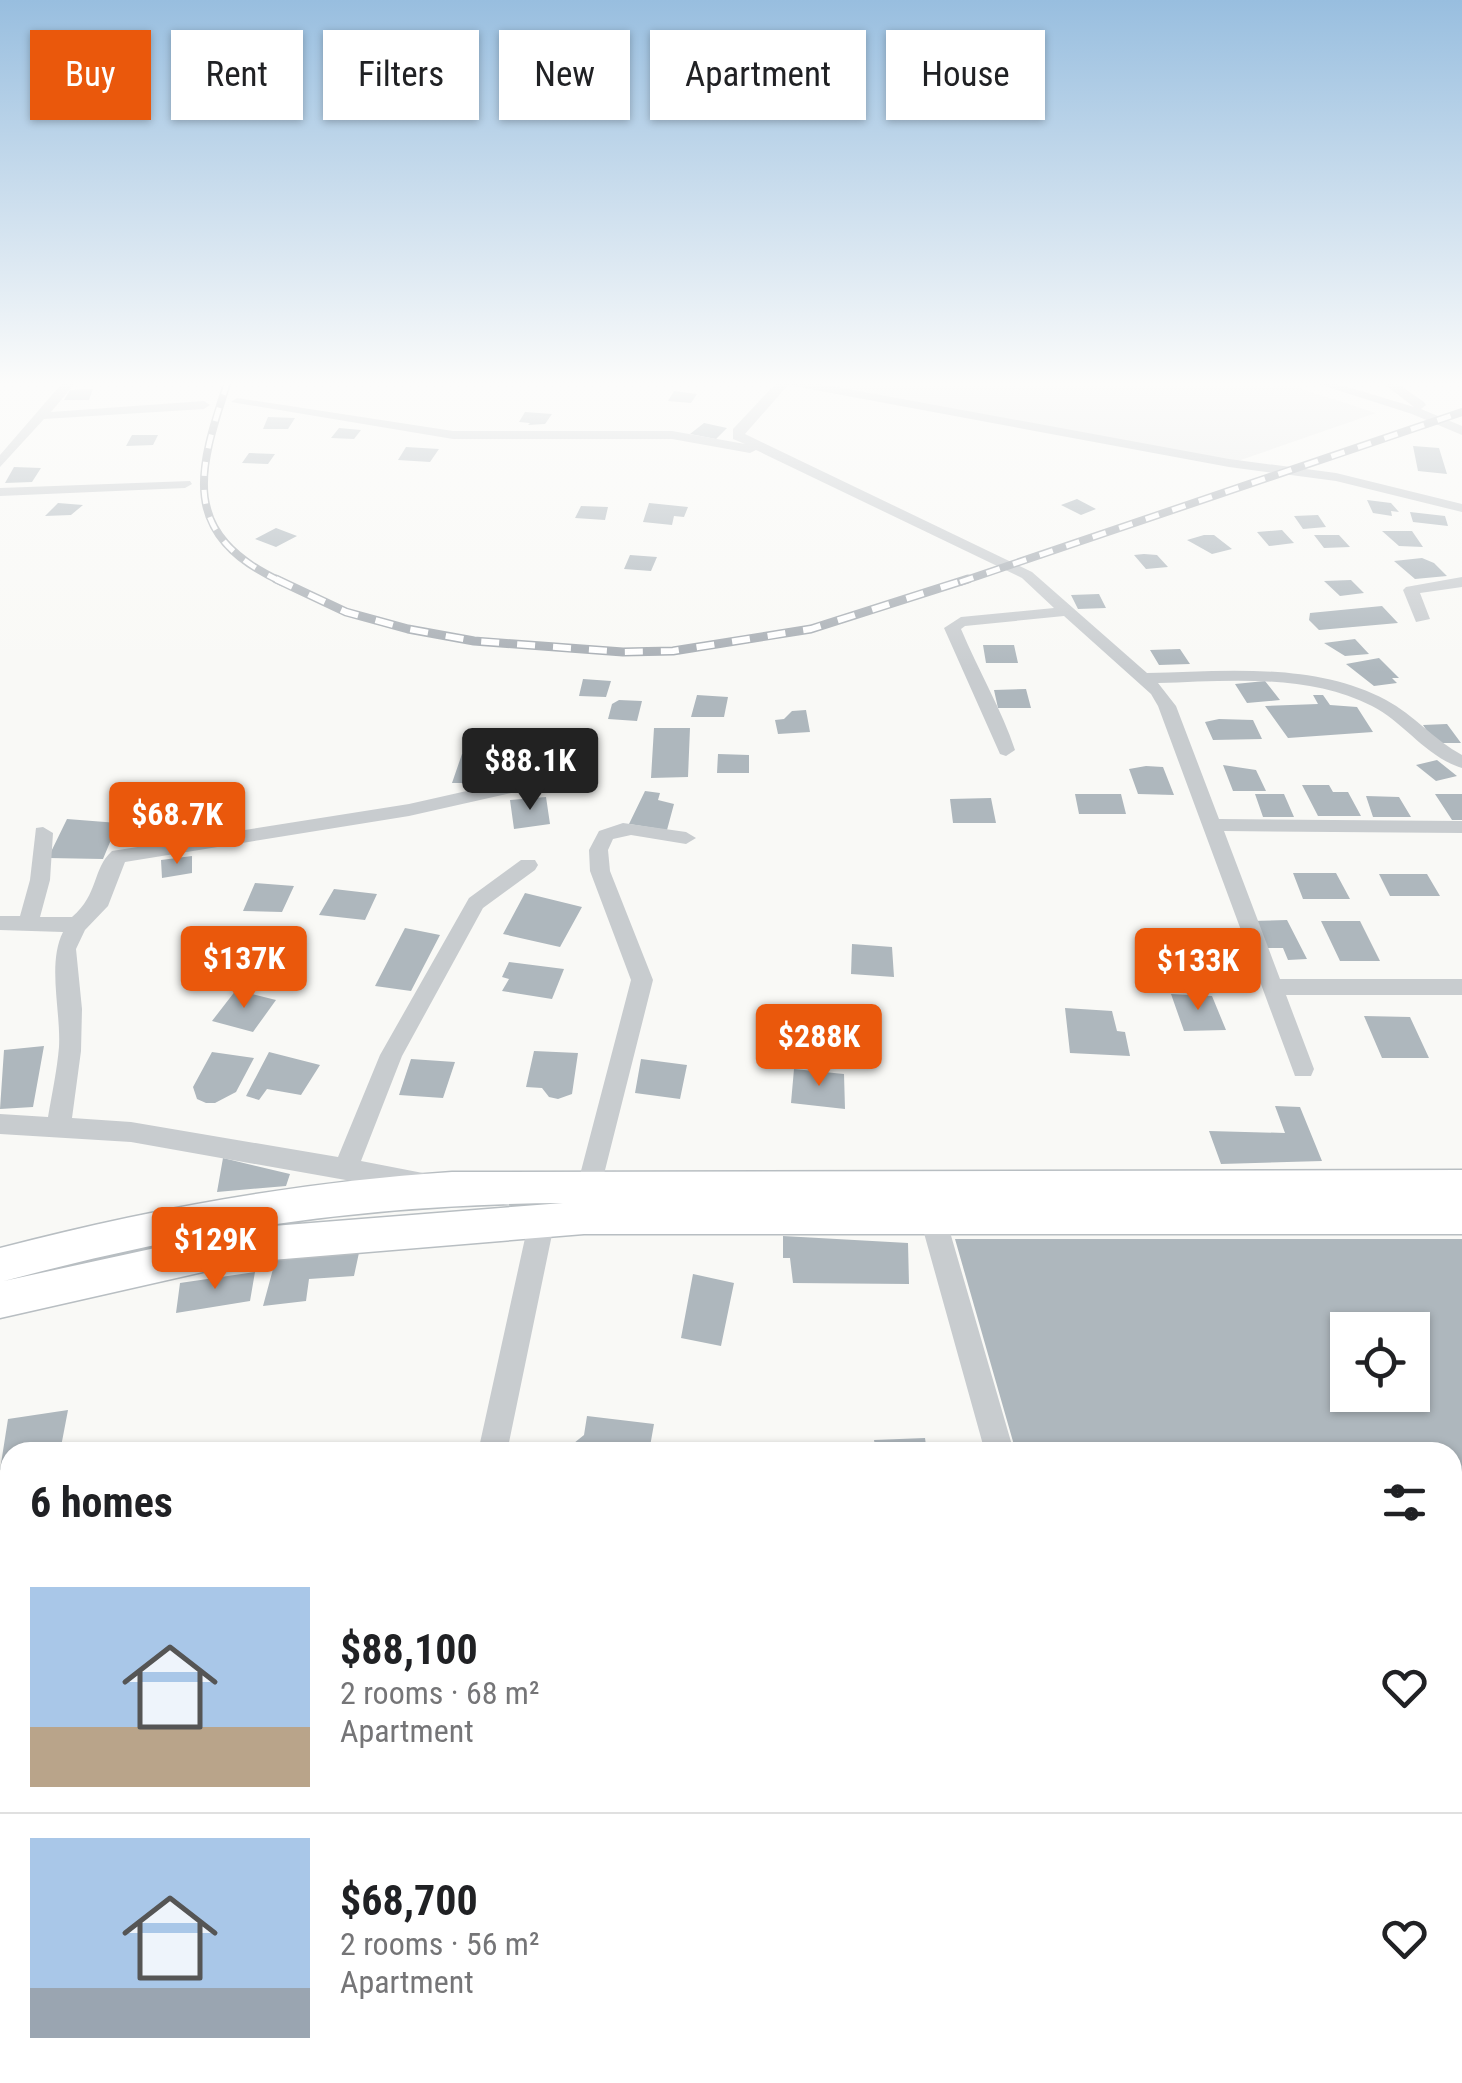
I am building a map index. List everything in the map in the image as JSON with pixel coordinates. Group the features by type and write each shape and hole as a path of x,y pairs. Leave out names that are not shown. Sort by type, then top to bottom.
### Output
{"main road":[{"path":"0,1300 247,1245 542,1220 1462,1186"},
{"path":"0,1265 116,1233 254,1205 452,1188 1462,1218"}],"street":[{"path":"824,478 1027,575 1146,678 1166,706 1303,1068"},
{"path":"1337,478 1462,508"},
{"path":"0,492 185,484"},
{"path":"1422,619 1411,590 1462,582"},
{"path":"1006,750 996,719 979,692 952,628 961,622 1067,611"},
{"path":"1146,678 1258,676 1351,694 1384,706 1417,736 1462,762"},
{"path":"59,1125 70,1051 71,1009 65,949 77,925 98,906 113,861 128,852 409,810 520,785 534,787"},
{"path":"1212,825 1462,827"},
{"path":"588,1190 642,980 640,965 611,906 595,858 600,842 610,832 624,829 686,838"},
{"path":"28,924 40,880 43,833"},
{"path":"346,1170 391,1055 476,903 528,865"},
{"path":"0,923 77,925"},
{"path":"1272,987 1462,988"},
{"path":"0,1124 130,1132 452,1188"},
{"path":"930,1204 997,1442"},
{"path":"494,1442 542,1220"}],"building":[{"path":"8,478 34,478 32,482 5,483"},
{"path":"1077,499 1096,509 1081,515 1061,505"},
{"path":"1367,500 1391,503 1399,512 1391,511 1392,516 1373,513"},
{"path":"58,503 83,505 71,515 45,516"},
{"path":"649,503 688,507 684,517 674,516 672,525 643,522"},
{"path":"581,506 608,507 605,520 575,518"},
{"path":"1410,512 1445,516 1448,526 1413,522"},
{"path":"1318,515 1326,527 1303,529 1294,516"},
{"path":"276,528 297,536 276,547 255,539"},
{"path":"1282,530 1294,543 1269,546 1257,532"},
{"path":"1382,531 1412,531 1423,547 1399,546"},
{"path":"1214,535 1232,549 1212,554 1187,540"},
{"path":"1314,535 1339,535 1350,547 1324,548"},
{"path":"630,555 657,557 651,571 624,569"},
{"path":"1134,555 1157,555 1168,567 1146,569"},
{"path":"1422,558 1447,576 1415,579 1394,561"},
{"path":"1351,580 1364,593 1340,596 1324,581"},
{"path":"1099,594 1106,608 1078,609 1071,595"},
{"path":"1382,606 1398,623 1319,630 1309,620 1310,613"},
{"path":"1355,639 1369,654 1345,656 1324,643"},
{"path":"983,645 1014,645 1018,663 986,663"},
{"path":"1180,649 1190,664 1159,665 1150,650"},
{"path":"1379,658 1399,678 1392,678 1397,683 1374,686 1346,664"},
{"path":"583,679 611,681 606,697 579,696"},
{"path":"1265,681 1280,700 1247,703 1235,684"},
{"path":"1026,689 1031,708 998,708 994,690"},
{"path":"697,695 728,697 724,717 691,717"},
{"path":"1313,695 1323,695 1330,705 1357,707 1373,732 1288,738 1265,706 1318,704"},
{"path":"619,700 642,701 637,721 608,719 612,704"},
{"path":"806,710 810,732 778,734 775,720 784,719 792,711"},
{"path":"1253,720 1262,739 1213,740 1205,722"},
{"path":"1447,724 1461,743 1435,743 1423,725"},
{"path":"654,728 690,728 688,777 651,778"},
{"path":"462,754 508,754 508,783 452,783"},
{"path":"718,754 749,755 749,773 717,773"},
{"path":"517,758 548,759 544,779 513,779"},
{"path":"1437,760 1457,776 1436,781 1416,765"},
{"path":"1223,765 1256,770 1266,791 1233,791"},
{"path":"1163,767 1174,795 1138,794 1129,769"},
{"path":"1302,785 1329,785 1333,792 1348,792 1361,816 1318,816"},
{"path":"645,791 660,793 658,800 674,804 667,830 629,824"},
{"path":"1075,794 1121,794 1126,814 1079,814"},
{"path":"1255,794 1284,794 1294,817 1263,817"},
{"path":"1435,794 1462,794 1462,820 1452,820"},
{"path":"1366,796 1399,797 1411,817 1373,817"},
{"path":"546,797 550,824 514,829 510,800"},
{"path":"991,798 996,823 953,823 950,799"},
{"path":"67,819 118,823 103,859 48,858"},
{"path":"192,856 192,873 162,878 161,860"},
{"path":"1293,873 1336,873 1350,899 1303,899"},
{"path":"1379,874 1427,874 1440,896 1390,896"},
{"path":"255,883 294,886 282,912 243,911"},
{"path":"334,889 377,894 365,920 319,915"},
{"path":"525,893 582,907 560,947 503,934"},
{"path":"1287,920 1307,959 1288,960 1283,948 1261,948 1251,921"},
{"path":"1321,921 1360,921 1380,961 1340,961"},
{"path":"405,928 440,935 411,991 375,986"},
{"path":"1169,934 1217,937 1227,965 1177,963"},
{"path":"852,944 892,947 894,977 851,974"},
{"path":"509,962 564,969 552,999 502,991 509,979 502,977"},
{"path":"236,990 276,1000 253,1032 212,1021"},
{"path":"1171,994 1212,996 1226,1030 1184,1031"},
{"path":"1065,1008 1112,1011 1117,1031 1125,1032 1130,1056 1070,1053"},
{"path":"1364,1016 1410,1017 1429,1058 1382,1058"},
{"path":"44,1046 33,1107 0,1109 4,1050"},
{"path":"534,1051 578,1053 572,1094 558,1099 549,1097 542,1088 526,1087"},
{"path":"212,1052 254,1058 236,1092 215,1103 206,1103 197,1099 193,1087"},
{"path":"269,1052 320,1065 301,1095 267,1089 259,1100 246,1096"},
{"path":"411,1059 455,1062 443,1098 399,1095"},
{"path":"641,1059 687,1065 680,1099 635,1093"},
{"path":"794,1069 844,1074 845,1109 791,1103"},
{"path":"1275,1106 1300,1107 1322,1161 1221,1164 1209,1131 1285,1133"},
{"path":"223,1158 290,1174 286,1186 217,1192"},
{"path":"783,1236 908,1243 909,1284 793,1283 790,1258 783,1258"},
{"path":"955,1239 1462,1239 1462,1442 1013,1442"},
{"path":"360,1248 354,1276 309,1279 306,1301 263,1306 276,1258"},
{"path":"255,1272 250,1301 176,1313 180,1283"},
{"path":"693,1274 734,1283 721,1346 681,1338"},
{"path":"68,1410 62,1442 4,1442 8,1419"},
{"path":"587,1416 654,1424 651,1442 575,1442 584,1435"},
{"path":"925,1438 926,1442 874,1442"}],"railway":[{"path":"204,478 211,521 225,543 280,581"},
{"path":"960,582 1266,478"},
{"path":"276,579 280,581"},
{"path":"280,581 346,612 408,629 474,641 623,652 673,651 811,629 968,579"}]}
